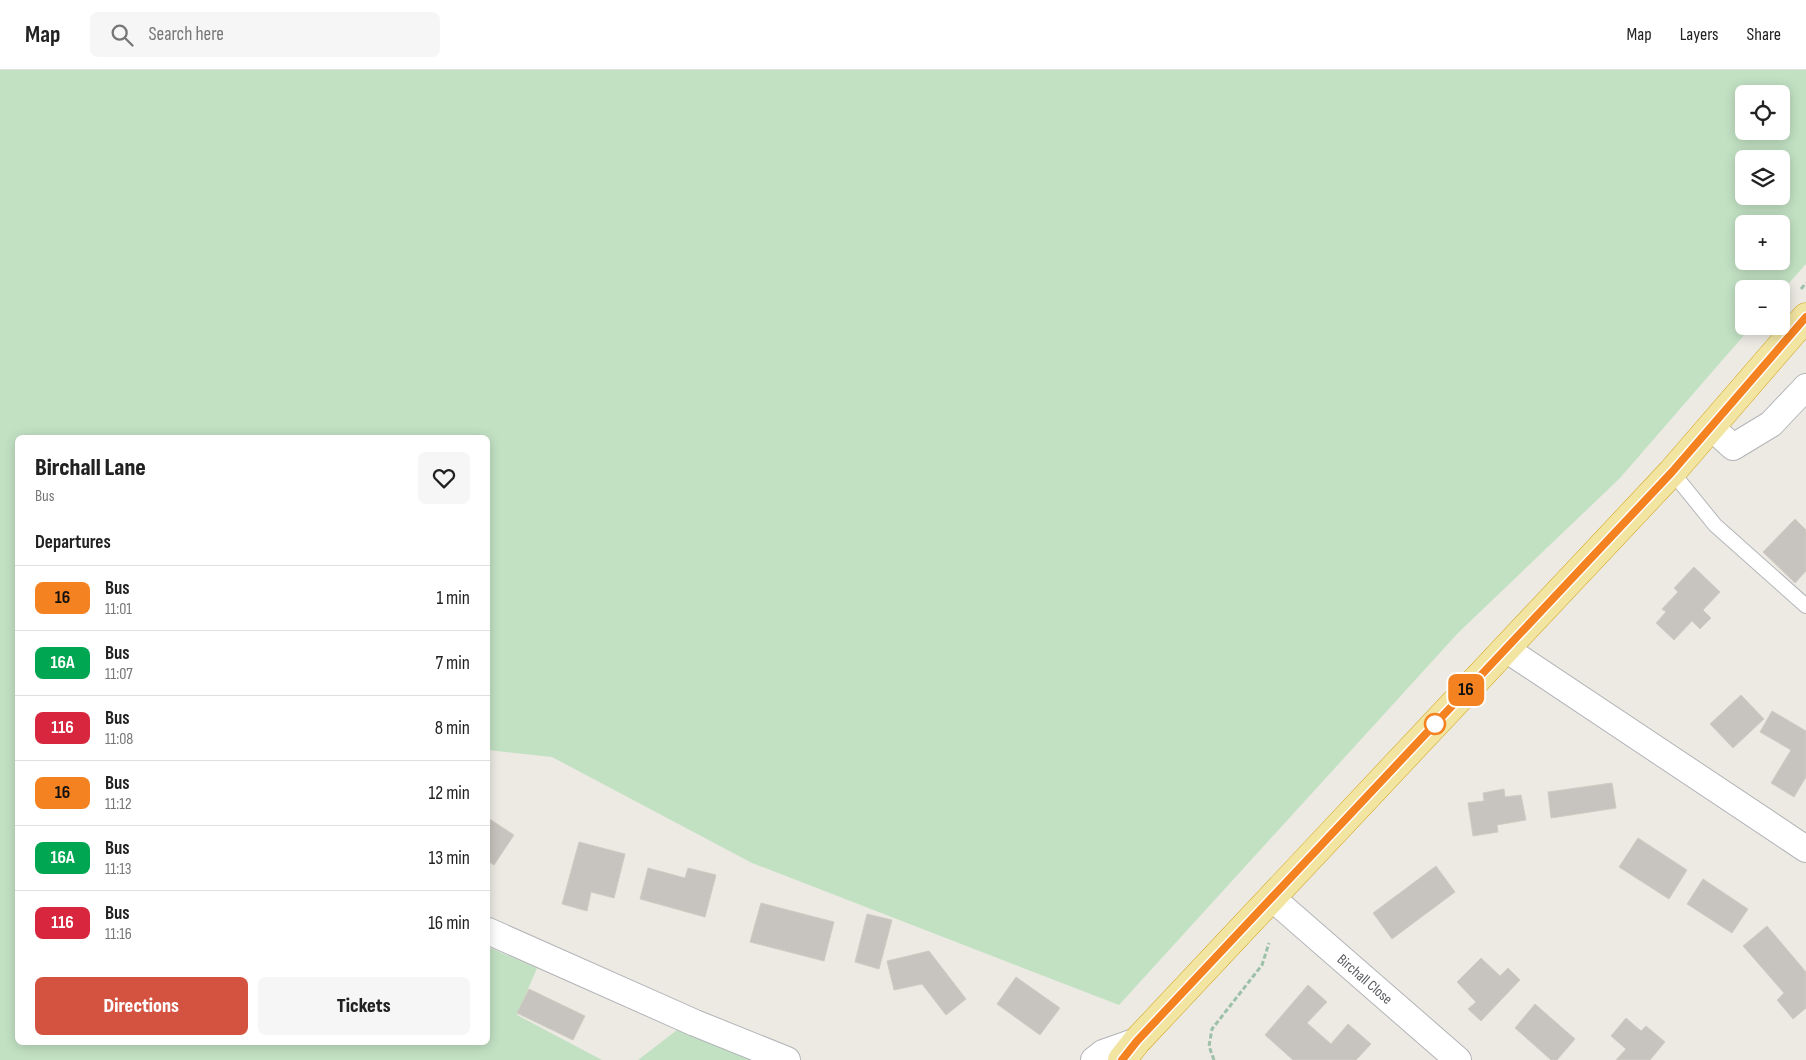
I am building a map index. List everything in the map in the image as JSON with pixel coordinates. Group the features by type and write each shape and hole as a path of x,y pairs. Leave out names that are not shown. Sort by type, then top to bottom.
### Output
{"highway":[{"path":"1130,1050 1672,472 1806,317"}],"street":[{"path":"1711,427 1734,447 1770,424 1806,387"},
{"path":"1506,649 1806,849"},
{"name":"Birchall Close","path":"1272,898 1458,1060"},
{"path":"490,932 695,1023 787,1060"},
{"path":"1094,1060 1103,1053 1130,1050"}],"lane":[{"path":"1672,472 1715,525 1806,606"}],"path":[{"path":"1214,1060 1209,1046 1212,1029 1262,965 1269,942"}],"green space":[{"path":"0,70 1806,70 1806,264 1790,282 1790,280 1735,280 1735,335 1744,335 1620,478 1458,633 1119,1005 752,863 552,757 490,750 490,435 15,435 15,1045 490,1045 490,948 537,968 517,1015 602,1060 0,1060"},
{"path":"677,1030 759,1060 638,1060"}],"building":[{"path":"1795,519 1806,530 1806,571 1795,583 1763,552"},
{"path":"1694,567 1720,592 1703,610 1711,618 1700,629 1692,621 1674,640 1656,623 1666,612 1662,609 1678,592 1674,588"},
{"path":"1741,695 1764,719 1733,748 1710,724"},
{"path":"1772,711 1806,731 1806,777 1794,797 1771,783 1791,750 1760,732"},
{"path":"1612,783 1616,808 1551,818 1548,792"},
{"path":"1504,789 1505,797 1521,795 1526,820 1497,825 1498,832 1473,836 1468,803 1484,801 1483,793"},
{"path":"490,819 514,835 494,865 490,862"},
{"path":"1638,838 1687,870 1669,899 1619,867"},
{"path":"579,842 625,854 614,898 591,892 587,911 562,904"},
{"path":"1436,866 1455,892 1392,939 1373,913"},
{"path":"648,868 685,878 688,868 716,875 705,917 640,899"},
{"path":"1703,879 1748,909 1732,933 1687,904"},
{"path":"761,903 834,922 824,961 750,942"},
{"path":"867,914 892,920 879,969 855,962"},
{"path":"1767,926 1806,972 1806,1008 1793,1019 1777,1000 1784,993 1743,946"},
{"path":"929,951 966,999 946,1015 922,984 894,990 887,961"},
{"path":"1481,958 1500,976 1508,968 1520,980 1481,1021 1468,1009 1476,1002 1457,982"},
{"path":"1016,977 1060,1008 1040,1035 997,1004"},
{"path":"1308,985 1327,1002 1307,1023 1331,1044 1348,1024 1371,1044 1356,1060 1293,1060 1265,1035"},
{"path":"529,989 585,1016 573,1040 517,1013"},
{"path":"1535,1004 1575,1039 1557,1060 1551,1060 1515,1028"},
{"path":"1626,1018 1641,1031 1646,1026 1665,1042 1650,1060 1616,1060 1626,1049 1611,1036"}],"bus line":[{"name":"16","path":"1122,1060 1137,1041 1672,472 1806,317"}]}
